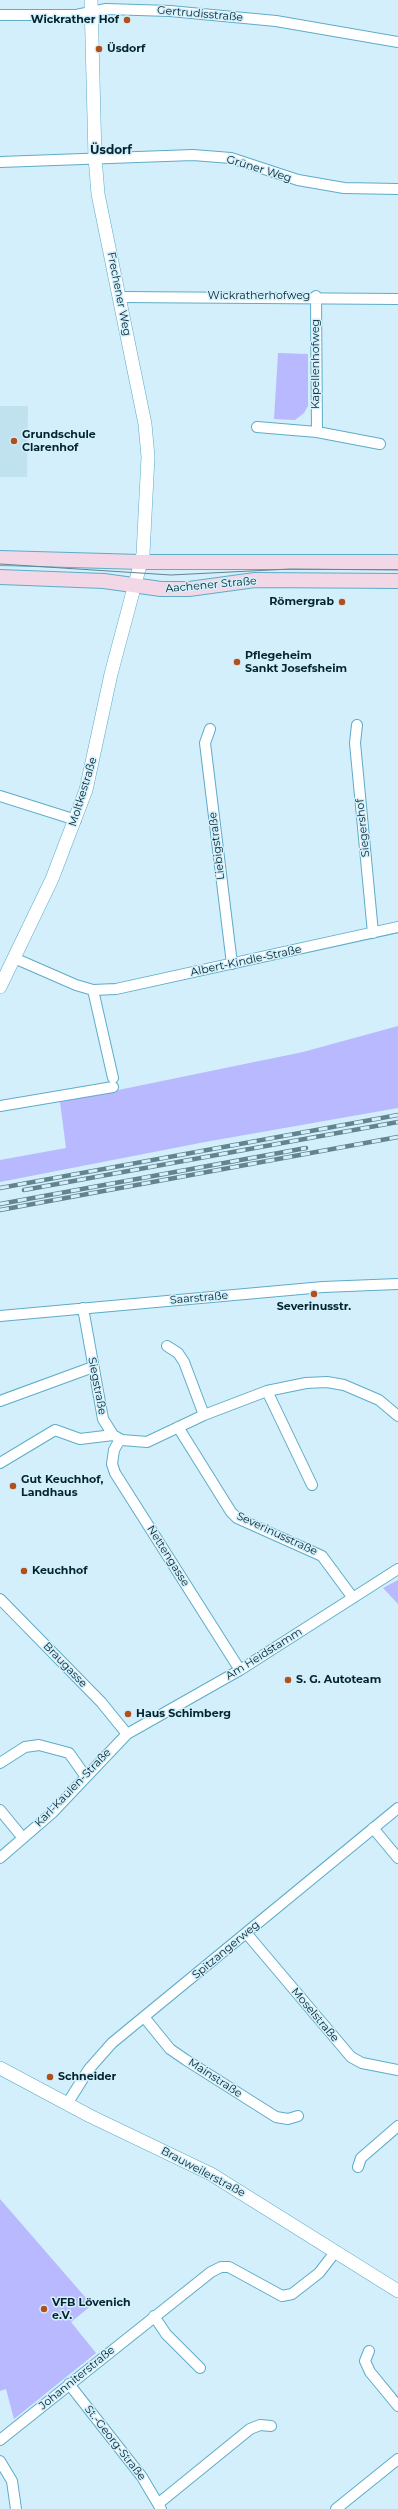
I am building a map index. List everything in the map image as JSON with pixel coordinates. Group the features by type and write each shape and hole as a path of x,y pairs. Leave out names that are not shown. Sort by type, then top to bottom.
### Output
{"main road":[{"name":"Aachener Straße","path":"0,558 141,562 398,562"},
{"name":"Aachener Straße","path":"0,576 104,581 162,589 188,589 255,580 398,581"}],"street":[{"name":"Gertrudisstraße","path":"0,15 76,15 91,6 185,12 276,21 398,42"},
{"name":"Frechener Weg","path":"91,6 95,157 98,194 145,424 148,457 141,562 135,586"},
{"name":"Grüner Weg","path":"0,162 95,157 193,155 231,158 305,182 344,188 398,189"},
{"name":"Wickratherhofweg","path":"120,297 316,296 398,298"},
{"name":"Kapellenhofweg","path":"316,296 316,432"},
{"path":"256,427 316,432 380,444"},
{"name":"Moltkestraße","path":"0,986 52,879 76,820 91,768 111,674 135,586"},
{"name":"Siegershof","path":"357,725 354,743 373,933"},
{"name":"Liebigstraße","path":"210,728 204,743 232,964"},
{"path":"0,796 76,820"},
{"name":"Albert-Kindle-Straße","path":"14,958 76,985 93,990 116,989 398,927"},
{"path":"0,1106 113,1083 93,990"},
{"name":"Saarstraße","path":"0,1316 323,1287 398,1284"},
{"name":"Siegstraße","path":"83,1308 103,1419 116,1437"},
{"path":"167,1346 178,1353 184,1362 204,1415"},
{"path":"0,1401 93,1367"},
{"path":"0,1462 55,1430 80,1439 116,1437 127,1442 147,1442 204,1415 267,1391 306,1383 327,1382 344,1385 379,1400 398,1416"},
{"path":"267,1391 312,1485"},
{"name":"Severinusstraße","path":"178,1428 234,1515 322,1556 353,1598"},
{"name":"Nettengasse","path":"116,1437 112,1464 115,1473 240,1670"},
{"name":"Am Heidstamm","path":"127,1734 240,1670 398,1569"},
{"name":"Braugasse","path":"0,1598 101,1702 127,1734"},
{"name":"Karl-Kaulen-Straße","path":"0,1858 52,1813 127,1734"},
{"path":"0,1763 25,1747 39,1745 57,1748 68,1753 86,1777"},
{"name":"Spitzangerweg","path":"67,2104 101,2055 144,2017 247,1934 398,1808"},
{"path":"0,1810 23,1838"},
{"path":"373,1828 398,1858"},
{"name":"Moselstraße","path":"247,1934 351,2057 362,2063 398,2070"},
{"name":"Mainstraße","path":"144,2017 170,2049 186,2060 276,2117 288,2119 298,2116"},
{"name":"Brauweilerstraße","path":"0,2068 67,2104 211,2174 398,2292"},
{"path":"358,2167 361,2158 398,2126"},
{"name":"Johanniterstraße","path":"0,2440 154,2316 221,2267 237,2271 272,2292 282,2296 292,2294 319,2273 336,2252"},
{"path":"154,2316 166,2334 200,2368"},
{"path":"369,2351 365,2361 370,2372 398,2406"},
{"name":"St.-Georg-Straße","path":"69,2384 142,2477 160,2506 250,2429 260,2425 271,2426"},
{"path":"336,2509 398,2459"},
{"path":"0,2461 12,2481 16,2509"}],"shaded area":[{"path":"278,353 308,354 308,406 304,413 295,420 274,419"},
{"name":"Grundschule Clarenhof","path":"0,406 28,406 27,477 0,477"},
{"path":"398,1026 398,1108 205,1142 0,1182 0,1160 66,1148 60,1102 303,1052"},
{"path":"398,1580 398,1604 383,1588"},
{"name":"VFB Lövenich e.V.","path":"0,2199 92,2305 71,2322 96,2353 14,2419 6,2389 0,2391"}],"tram line":[{"path":"0,564 171,575 290,569 398,570"}],"railway":[{"path":"0,1188 398,1115"},
{"path":"24,1190 398,1122"},
{"path":"0,1210 398,1137"},
{"path":"0,1204 306,1148"}],"place":[{"name":"Wickrather Hof","path":"127,20"},
{"name":"Üsdorf","path":"99,49"},
{"name":"Grundschule Clarenhof","path":"14,441"},
{"name":"Römergrab","path":"342,602"},
{"name":"Pflegeheim Sankt Josefsheim","path":"237,662"},
{"name":"Severinusstr.","path":"314,1294"},
{"name":"Gut Keuchhof, Landhaus","path":"13,1486"},
{"name":"Keuchhof","path":"24,1571"},
{"name":"S. G. Autoteam","path":"288,1680"},
{"name":"Haus Schimberg","path":"128,1714"},
{"name":"Schneider","path":"50,2077"},
{"name":"VFB Lövenich e.V.","path":"44,2309"}],"district":[{"name":"Üsdorf","path":"111,150"}]}
